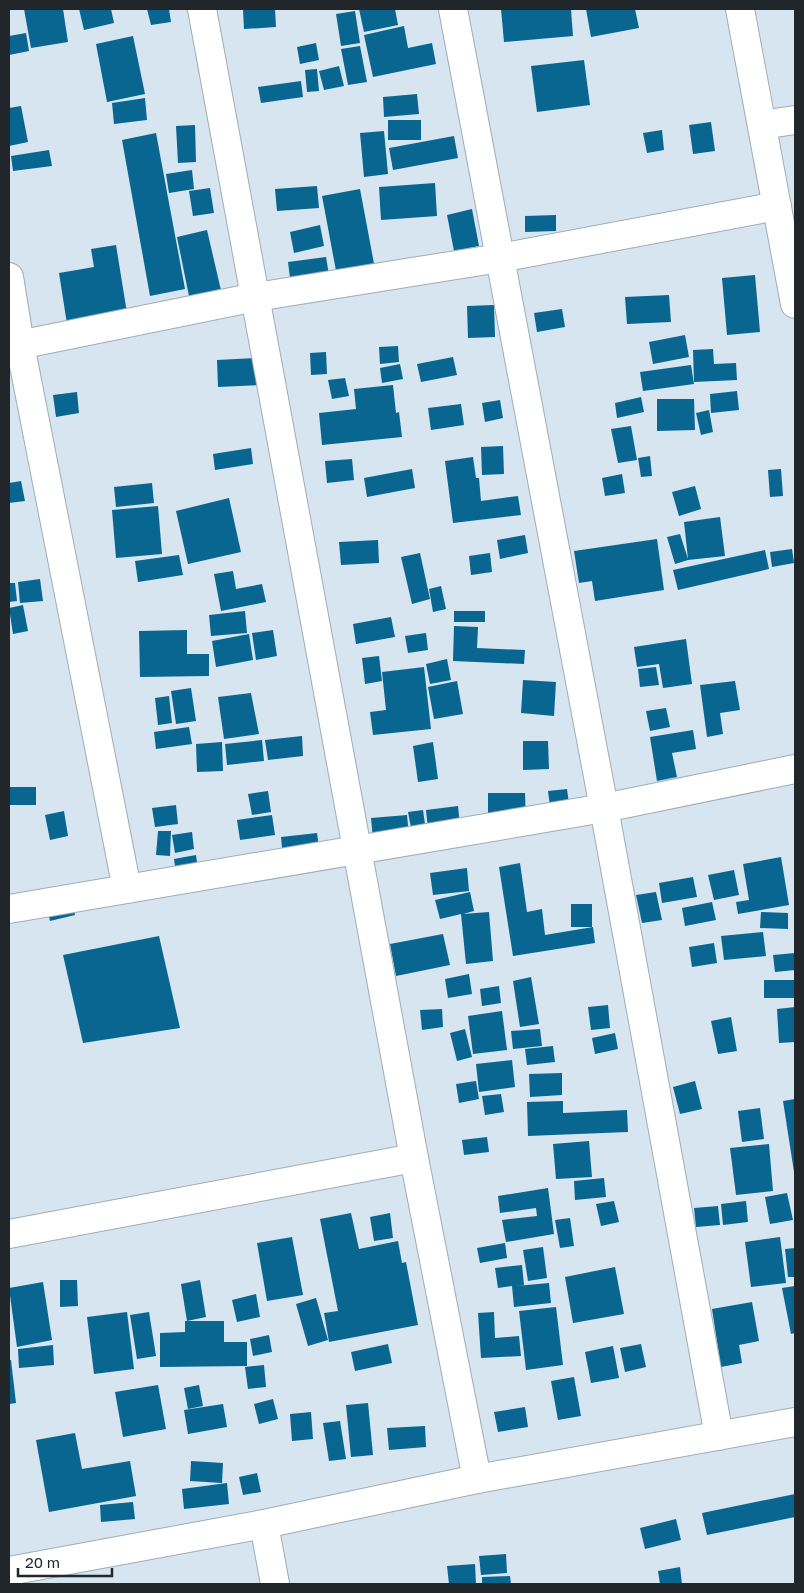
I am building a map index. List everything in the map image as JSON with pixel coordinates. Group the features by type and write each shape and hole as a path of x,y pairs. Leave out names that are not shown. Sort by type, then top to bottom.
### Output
{"street":[{"path":"202,9 414,1158 477,1479"},
{"path":"453,9 604,808 719,1436"},
{"path":"740,9 795,304"},
{"path":"762,125 795,120"},
{"path":"14,346 256,297 500,258 777,206"},
{"path":"9,278 14,346 127,889"},
{"path":"9,909 604,808 795,769"},
{"path":"9,1234 414,1158"},
{"path":"11,1584 9,1570 264,1524 477,1479 795,1422"},
{"path":"264,1524 275,1584"}],"building":[{"path":"24,9 63,9 68,42 31,48"},
{"path":"79,9 111,9 114,23 84,30"},
{"path":"147,9 169,9 171,22 151,25"},
{"path":"275,9 276,27 244,29 243,10"},
{"path":"359,9 395,9 398,25 364,32"},
{"path":"501,9 571,9 573,36 504,42"},
{"path":"586,9 635,9 639,28 591,37"},
{"path":"355,11 360,43 341,46 336,14"},
{"path":"404,26 408,48 432,43 436,64 373,77 364,35"},
{"path":"26,33 29,51 9,55 9,36"},
{"path":"133,36 145,94 107,102 96,44"},
{"path":"316,43 319,60 300,64 297,47"},
{"path":"360,46 367,82 348,85 341,49"},
{"path":"584,60 590,105 537,112 531,66"},
{"path":"339,66 344,86 324,90 319,71"},
{"path":"317,69 319,91 307,92 305,70"},
{"path":"301,81 303,97 261,103 258,87"},
{"path":"417,94 419,114 384,117 383,97"},
{"path":"145,98 147,120 114,124 112,103"},
{"path":"21,106 28,142 9,146 9,108"},
{"path":"388,120 421,120 421,140 388,140"},
{"path":"711,122 715,151 693,154 689,125"},
{"path":"195,125 196,162 178,163 176,126"},
{"path":"662,130 664,150 647,153 643,133"},
{"path":"384,131 388,174 364,177 360,133"},
{"path":"156,133 185,289 150,296 122,140"},
{"path":"454,136 458,158 393,170 389,148"},
{"path":"49,150 52,166 13,171 11,156"},
{"path":"192,170 194,189 169,193 166,174"},
{"path":"435,183 437,216 381,220 379,187"},
{"path":"317,186 319,208 277,211 275,189"},
{"path":"210,188 214,213 193,216 189,191"},
{"path":"360,189 375,269 337,276 322,196"},
{"path":"472,209 479,246 454,251 447,215"},
{"path":"556,215 556,231 525,232 525,216"},
{"path":"320,225 324,246 294,253 290,232"},
{"path":"207,230 223,299 191,306 177,237"},
{"path":"116,245 127,313 67,324 59,273 94,267 91,249"},
{"path":"326,257 330,281 291,286 288,262"},
{"path":"755,275 760,332 727,335 722,278"},
{"path":"669,295 671,322 627,324 625,297"},
{"path":"494,305 495,337 468,338 467,306"},
{"path":"562,309 565,327 537,332 534,313"},
{"path":"685,335 689,357 653,364 649,342"},
{"path":"398,346 399,362 380,364 379,347"},
{"path":"713,349 714,364 736,363 737,380 694,382 693,350"},
{"path":"326,352 327,374 311,375 310,353"},
{"path":"453,357 457,375 421,382 417,364"},
{"path":"258,358 259,385 218,387 217,360"},
{"path":"400,364 403,379 382,383 380,368"},
{"path":"691,365 694,384 643,391 640,372"},
{"path":"345,378 349,396 332,399 328,380"},
{"path":"393,385 396,413 399,412 402,437 322,445 319,413 356,409 354,389"},
{"path":"737,391 739,410 711,413 710,394"},
{"path":"77,392 79,413 56,417 53,395"},
{"path":"641,397 644,412 617,418 615,403"},
{"path":"657,399 694,399 695,430 657,431"},
{"path":"500,400 503,418 485,422 482,403"},
{"path":"461,404 464,425 431,430 428,408"},
{"path":"709,410 713,432 701,435 696,413"},
{"path":"631,426 637,460 618,463 611,429"},
{"path":"503,446 504,474 482,475 481,447"},
{"path":"251,448 253,464 215,470 213,454"},
{"path":"650,456 652,476 641,477 638,458"},
{"path":"473,457 476,478 479,478 481,501 518,496 521,515 453,523 445,461"},
{"path":"352,459 354,480 327,483 325,461"},
{"path":"412,469 415,488 367,497 364,478"},
{"path":"781,469 783,496 770,497 768,470"},
{"path":"622,474 625,493 605,496 602,478"},
{"path":"21,481 25,501 9,503 9,483"},
{"path":"152,483 154,503 116,507 114,487"},
{"path":"695,486 701,509 679,516 672,492"},
{"path":"229,498 241,552 188,564 176,511"},
{"path":"158,506 162,554 116,558 112,510"},
{"path":"720,517 725,556 688,560 675,564 667,537 680,534 688,559 684,522"},
{"path":"525,535 528,553 500,559 497,540"},
{"path":"657,539 664,590 595,601 592,581 579,583 574,551"},
{"path":"378,540 379,563 341,565 339,542"},
{"path":"792,549 794,563 772,567 770,552"},
{"path":"765,550 769,569 678,590 673,570"},
{"path":"420,553 430,599 412,604 401,557"},
{"path":"490,553 492,572 471,575 469,556"},
{"path":"179,555 183,575 138,582 135,561"},
{"path":"233,571 236,589 262,584 266,602 221,611 214,574"},
{"path":"40,579 43,601 20,603 18,582"},
{"path":"9,583 15,583 17,601 9,602"},
{"path":"441,586 446,609 433,612 429,589"},
{"path":"23,605 28,631 13,634 9,608"},
{"path":"245,611 247,633 211,636 209,615"},
{"path":"454,611 485,611 485,622 454,622"},
{"path":"391,617 395,637 356,644 353,624"},
{"path":"454,626 478,627 477,648 525,650 524,664 453,661"},
{"path":"187,630 187,654 209,654 209,676 140,677 139,631"},
{"path":"273,630 277,656 256,660 252,633"},
{"path":"426,633 428,650 408,653 405,636"},
{"path":"249,634 253,660 216,667 212,641"},
{"path":"686,639 692,684 663,688 659,664 637,667 634,647"},
{"path":"379,656 382,681 365,684 362,658"},
{"path":"447,659 451,680 430,684 426,664"},
{"path":"424,667 431,729 373,735 370,712 386,710 382,672"},
{"path":"656,667 659,685 640,687 638,669"},
{"path":"523,680 556,682 554,716 521,713"},
{"path":"457,681 463,714 434,719 428,687"},
{"path":"735,681 740,710 720,713 723,734 707,737 700,685"},
{"path":"191,688 196,721 176,724 171,691"},
{"path":"251,693 259,734 224,739 218,697"},
{"path":"169,696 172,723 158,725 155,698"},
{"path":"666,708 670,727 650,731 646,711"},
{"path":"189,727 192,744 156,749 154,732"},
{"path":"693,730 696,749 672,753 677,777 657,781 650,737"},
{"path":"302,736 303,756 268,760 265,740"},
{"path":"262,740 264,761 227,765 225,744"},
{"path":"523,741 548,741 549,769 523,770"},
{"path":"222,742 223,771 197,772 196,744"},
{"path":"433,742 438,779 418,782 413,746"},
{"path":"9,787 36,787 36,805 9,805"},
{"path":"567,789 570,812 551,814 548,791"},
{"path":"268,791 271,812 252,815 248,794"},
{"path":"488,793 525,793 526,821 488,822"},
{"path":"176,805 178,824 155,827 152,808"},
{"path":"458,806 460,825 428,829 426,810"},
{"path":"423,810 426,831 412,833 408,812"},
{"path":"64,811 68,836 50,840 45,815"},
{"path":"272,815 275,835 240,840 237,820"},
{"path":"407,815 409,836 373,839 371,818"},
{"path":"158,831 171,831 170,856 156,855"},
{"path":"192,832 194,849 175,853 172,835"},
{"path":"317,833 320,854 283,858 281,837"},
{"path":"196,855 199,877 177,880 174,859"},
{"path":"781,857 789,905 738,914 736,902 749,900 743,864"},
{"path":"520,863 527,912 542,909 545,935 593,927 595,943 513,956 499,867"},
{"path":"467,868 469,891 433,895 430,873"},
{"path":"734,870 739,895 714,900 708,875"},
{"path":"693,877 697,897 662,903 659,883"},
{"path":"470,892 474,911 463,914 489,912 493,961 466,964 461,914 440,919 435,900"},
{"path":"656,892 662,920 642,923 636,895"},
{"path":"70,897 75,915 50,921 46,903"},
{"path":"712,902 716,920 685,926 682,908"},
{"path":"571,904 592,904 592,927 571,927"},
{"path":"761,912 788,913 788,929 760,928"},
{"path":"763,932 766,956 724,960 721,936"},
{"path":"443,934 450,965 396,976 390,944"},
{"path":"159,936 180,1028 83,1043 63,955"},
{"path":"714,943 717,963 692,967 689,947"},
{"path":"795,953 795,970 775,972 773,955"},
{"path":"469,974 472,994 448,998 445,979"},
{"path":"531,977 539,1024 520,1027 513,981"},
{"path":"764,980 795,980 795,998 764,998"},
{"path":"499,986 501,1003 482,1006 480,989"},
{"path":"608,1005 610,1028 591,1030 588,1007"},
{"path":"795,1007 795,1042 779,1043 777,1009"},
{"path":"442,1009 443,1027 422,1030 420,1010"},
{"path":"502,1011 507,1050 473,1054 468,1016"},
{"path":"731,1017 737,1051 718,1054 711,1021"},
{"path":"465,1029 472,1057 457,1061 450,1033"},
{"path":"540,1029 542,1046 513,1049 511,1031"},
{"path":"615,1033 618,1049 595,1054 592,1038"},
{"path":"553,1046 555,1062 527,1065 525,1049"},
{"path":"512,1060 515,1087 479,1092 476,1064"},
{"path":"562,1073 562,1095 530,1097 529,1074"},
{"path":"476,1081 479,1099 459,1103 456,1084"},
{"path":"695,1081 702,1109 680,1114 673,1087"},
{"path":"501,1094 504,1112 485,1115 482,1096"},
{"path":"795,1099 795,1172 794,1172 783,1101"},
{"path":"563,1101 563,1113 627,1110 628,1132 528,1136 527,1102"},
{"path":"760,1108 764,1139 742,1142 738,1111"},
{"path":"487,1137 489,1152 464,1155 462,1140"},
{"path":"589,1141 592,1177 556,1179 553,1144"},
{"path":"769,1144 773,1191 736,1195 730,1148"},
{"path":"604,1178 606,1197 575,1200 574,1181"},
{"path":"548,1188 554,1234 506,1242 502,1220 537,1216 536,1208 500,1213 498,1196"},
{"path":"787,1193 793,1220 770,1224 765,1197"},
{"path":"614,1201 619,1222 601,1226 596,1204"},
{"path":"746,1201 748,1222 723,1225 721,1204"},
{"path":"718,1206 720,1225 696,1227 694,1208"},
{"path":"351,1213 359,1249 398,1241 402,1263 406,1262 418,1325 329,1342 324,1313 338,1311 320,1219"},
{"path":"390,1213 393,1238 374,1241 370,1217"},
{"path":"570,1218 574,1246 560,1248 555,1220"},
{"path":"292,1237 303,1295 267,1301 257,1243"},
{"path":"780,1237 786,1283 751,1287 745,1242"},
{"path":"505,1243 507,1258 480,1263 477,1248"},
{"path":"543,1247 547,1278 528,1281 523,1250"},
{"path":"795,1248 795,1277 788,1277 785,1249"},
{"path":"522,1265 524,1285 516,1286 549,1283 551,1303 514,1307 512,1286 498,1288 495,1268"},
{"path":"615,1267 624,1314 573,1323 565,1277"},
{"path":"60,1280 77,1280 78,1306 60,1307"},
{"path":"200,1280 206,1317 187,1321 181,1284"},
{"path":"43,1282 52,1340 17,1347 9,1288"},
{"path":"795,1286 795,1333 791,1334 782,1288"},
{"path":"256,1294 260,1317 237,1322 232,1300"},
{"path":"316,1298 328,1340 308,1346 296,1304"},
{"path":"752,1302 759,1341 739,1345 742,1363 721,1367 712,1309"},
{"path":"556,1307 563,1365 526,1370 519,1311"},
{"path":"127,1312 134,1369 94,1374 87,1317"},
{"path":"149,1312 156,1356 137,1359 130,1315"},
{"path":"494,1312 495,1338 519,1336 521,1356 481,1358 478,1313"},
{"path":"185,1321 224,1321 224,1342 247,1342 247,1366 160,1367 160,1333 185,1332"},
{"path":"269,1335 272,1352 253,1356 250,1339"},
{"path":"388,1344 392,1363 355,1371 351,1352"},
{"path":"641,1344 646,1367 625,1372 620,1348"},
{"path":"53,1345 54,1365 19,1368 18,1349"},
{"path":"613,1346 619,1378 591,1383 585,1352"},
{"path":"9,1360 11,1360 16,1403 9,1404"},
{"path":"264,1365 266,1387 248,1389 245,1367"},
{"path":"574,1377 581,1416 558,1420 551,1381"},
{"path":"158,1385 166,1429 123,1437 115,1392"},
{"path":"199,1385 203,1406 188,1409 184,1388"},
{"path":"273,1399 278,1419 259,1424 254,1404"},
{"path":"368,1403 373,1455 351,1457 346,1405"},
{"path":"223,1404 227,1427 188,1434 184,1410"},
{"path":"525,1407 528,1427 498,1432 494,1412"},
{"path":"311,1412 313,1439 292,1441 290,1414"},
{"path":"340,1421 346,1459 329,1461 323,1423"},
{"path":"425,1426 426,1447 389,1450 387,1428"},
{"path":"75,1433 82,1469 130,1461 136,1496 49,1512 36,1440"},
{"path":"191,1461 223,1463 222,1483 190,1481"},
{"path":"257,1473 261,1492 243,1495 239,1477"},
{"path":"227,1483 229,1504 184,1509 182,1489"},
{"path":"795,1494 795,1517 707,1535 702,1513"},
{"path":"133,1502 135,1519 101,1522 100,1505"},
{"path":"676,1519 681,1540 645,1549 640,1528"},
{"path":"506,1554 507,1573 481,1575 479,1556"},
{"path":"475,1564 476,1584 449,1584 447,1566"},
{"path":"680,1567 682,1584 660,1584 658,1571"},
{"path":"510,1576 511,1584 482,1584 482,1577"}]}
